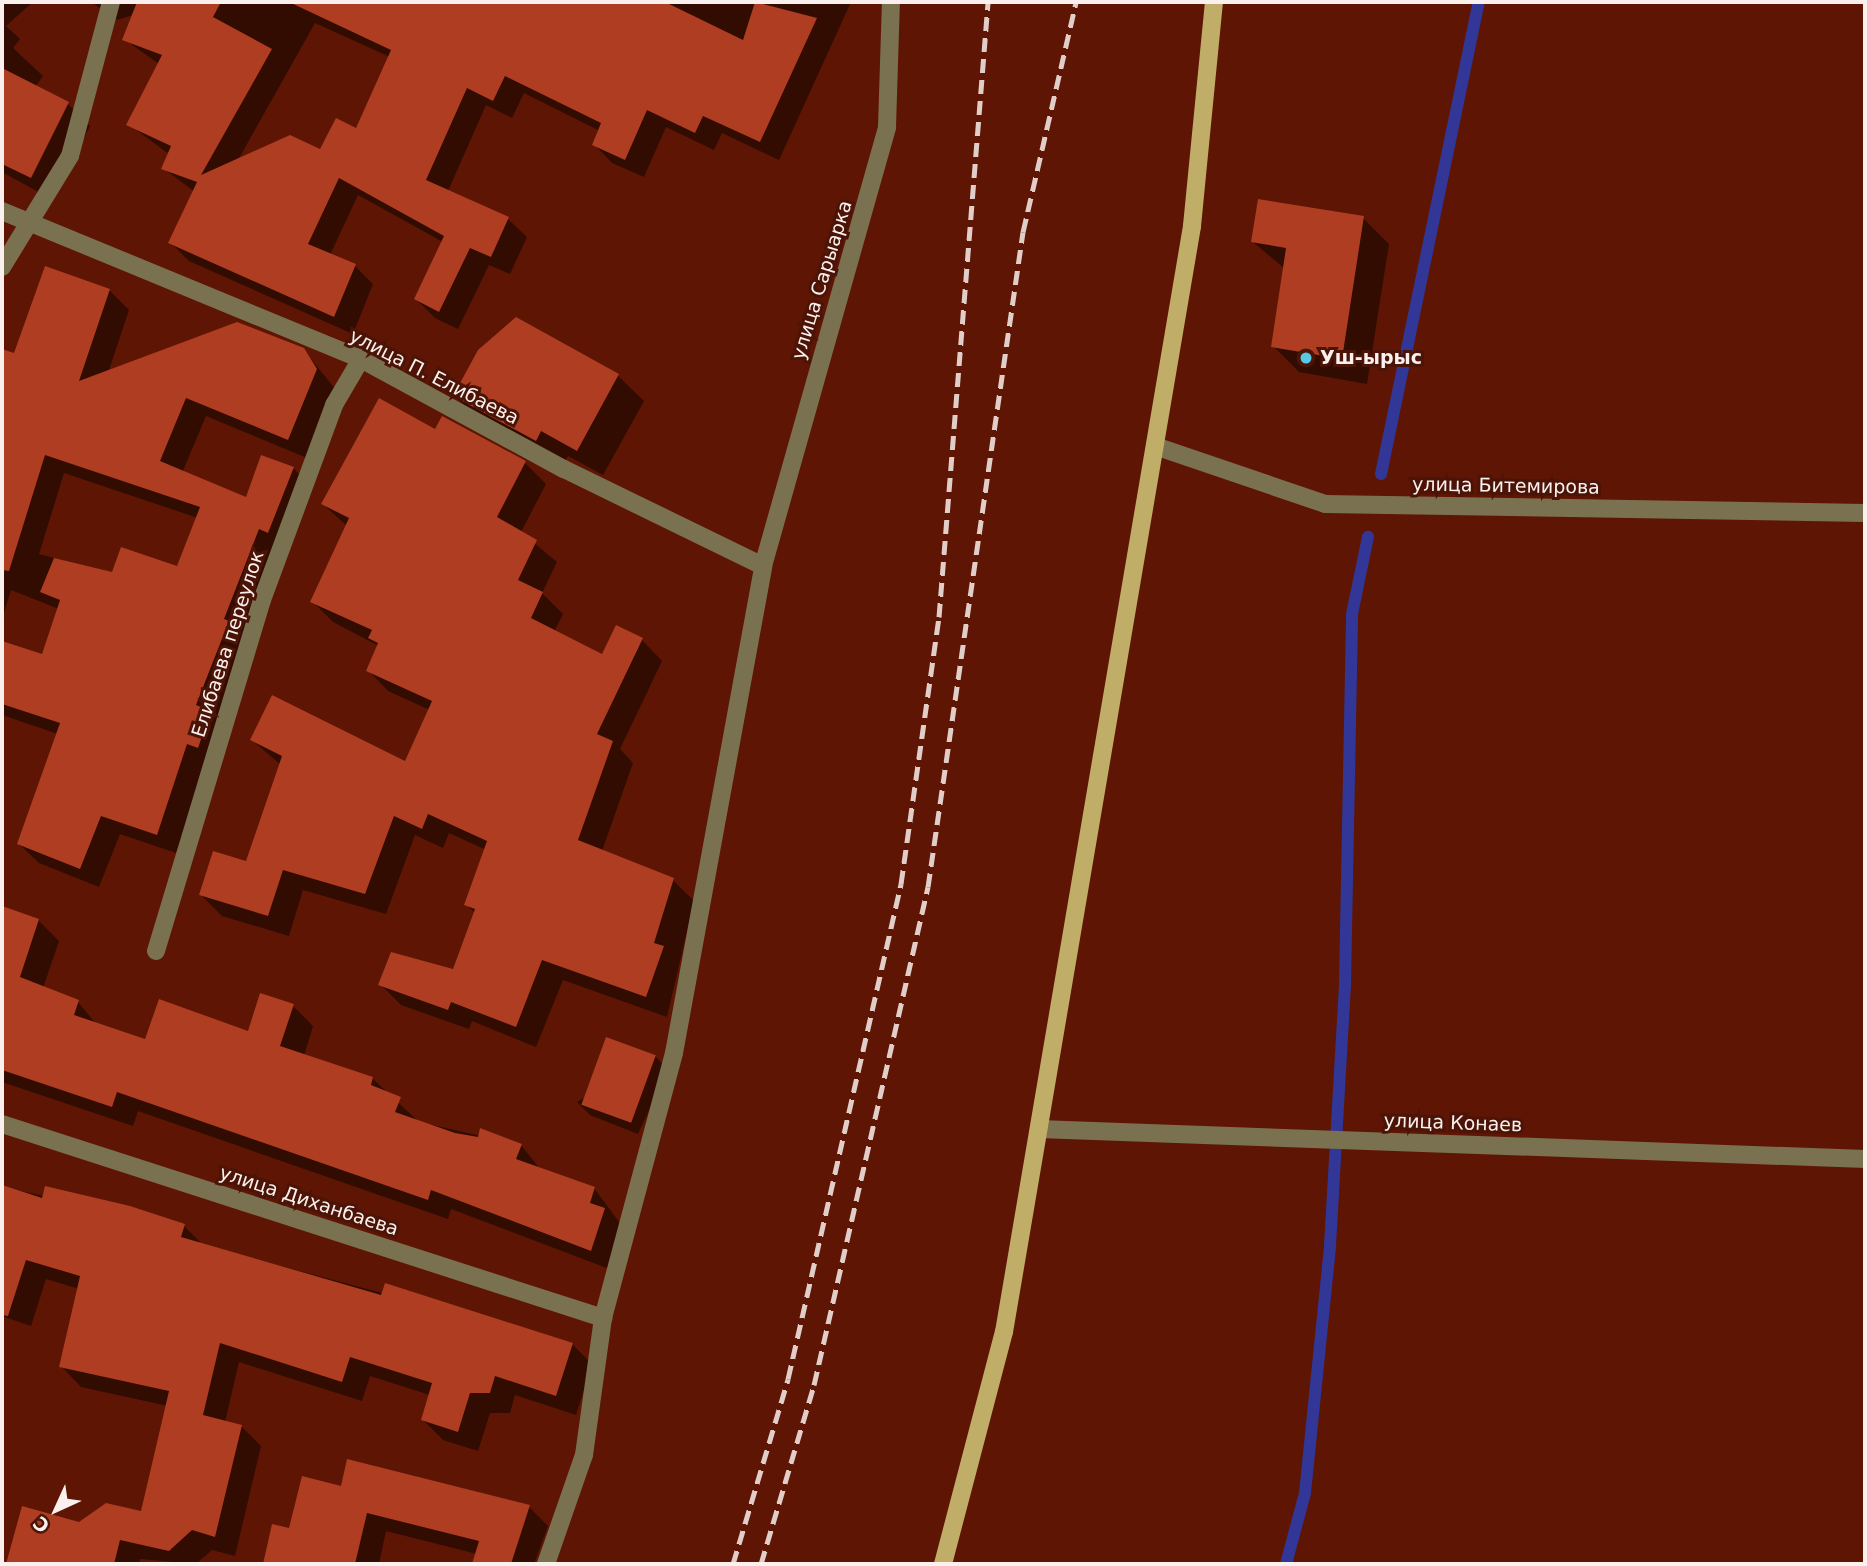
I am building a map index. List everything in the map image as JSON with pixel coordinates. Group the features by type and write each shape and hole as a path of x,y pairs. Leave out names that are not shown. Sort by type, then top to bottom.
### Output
{"main road":[{"path":"943,1564 1004,1332 1192,226 1214,2"}],"street":[{"path":"2,267 70,156 111,2"},
{"name":"улица Сарыарка","path":"546,1564 584,1455 603,1318 674,1053 763,566 887,127 891,2"},
{"name":"улица П. Елибаева","path":"2,211 30,218 60,239 361,359 564,469 763,566"},
{"name":"Елибаева переулок","path":"156,951 262,600 334,405 361,359"},
{"name":"улица Битемирова","path":"1155,446 1325,504 1865,513"},
{"name":"улица Диханбаева","path":"2,1124 603,1318"},
{"name":"улица Конаев","path":"1039,1129 1865,1159"}],"building":[{"path":"137,2 221,2 213,17 272,49 201,175 290,135 320,149 336,118 356,128 391,50 289,2 665,2 743,40 755,2 817,18 760,142 703,116 695,133 647,110 625,160 592,145 601,123 505,76 493,101 467,88 426,180 509,217 491,257 470,248 439,312 414,299 444,236 339,178 308,244 356,264 334,317 168,243 197,182 161,169 171,146 126,125 162,55 122,40"},
{"path":"2,68 69,102 31,178 2,164"},
{"path":"1258,199 1364,216 1342,359 1271,347 1286,248 1251,242"},
{"path":"45,266 110,289 79,381 237,322 304,348 317,369 288,440 186,398 160,461 246,497 261,455 294,467 268,533 259,529 224,619 229,621 196,705 211,711 198,748 187,744 157,835 101,816 80,869 17,844 60,723 2,704 2,641 42,654 60,600 40,592 54,558 112,572 121,547 177,566 200,507 45,455 9,571 2,570 2,349 14,353"},
{"path":"516,317 619,374 577,451 541,431 536,441 453,396 478,350"},
{"path":"379,398 435,429 442,416 526,461 497,517 537,540 518,580 543,592 531,618 602,654 616,625 643,638 597,734 613,741 578,840 674,878 654,943 664,946 646,997 542,960 516,1027 451,1002 448,1010 378,985 391,952 453,969 475,909 464,905 487,841 428,814 422,829 394,816 365,894 283,870 268,916 199,895 213,851 246,861 282,756 250,740 272,695 405,761 432,701 366,671 378,643 368,638 372,630 310,602 349,518 321,504"},
{"path":"2,906 39,919 20,977 79,1000 74,1015 145,1039 159,999 248,1031 260,993 294,1004 280,1046 373,1077 371,1085 401,1097 395,1112 455,1133 478,1137 480,1128 522,1144 516,1159 595,1187 590,1203 605,1208 591,1251 431,1190 428,1200 117,1092 112,1107 2,1070"},
{"path":"606,1037 656,1055 631,1123 581,1105"},
{"path":"2,1185 42,1198 45,1186 130,1206 185,1224 181,1237 381,1295 385,1283 573,1343 556,1396 495,1376 490,1393 470,1393 458,1432 421,1420 432,1383 350,1357 342,1382 220,1343 203,1415 242,1425 215,1537 192,1530 169,1551 120,1540 114,1564 6,1564 22,1506 79,1522 106,1503 141,1511 169,1391 59,1367 80,1276 26,1260 8,1316 2,1315"},
{"path":"347,1459 530,1505 511,1564 472,1564 479,1541 367,1513 355,1564 263,1564 272,1524 289,1528 302,1476 341,1486"}],"waterway":[{"path":"1381,474 1479,2"},
{"path":"1286,1564 1305,1493 1330,1245 1345,983 1352,614 1368,537"}],"railway":[{"path":"733,1564 788,1379 901,884 939,617 988,2"},
{"path":"761,1564 814,1385 928,887 1023,232 1076,2"}],"place":[{"name":"Уш-ырыс","path":"1306,358"}]}
